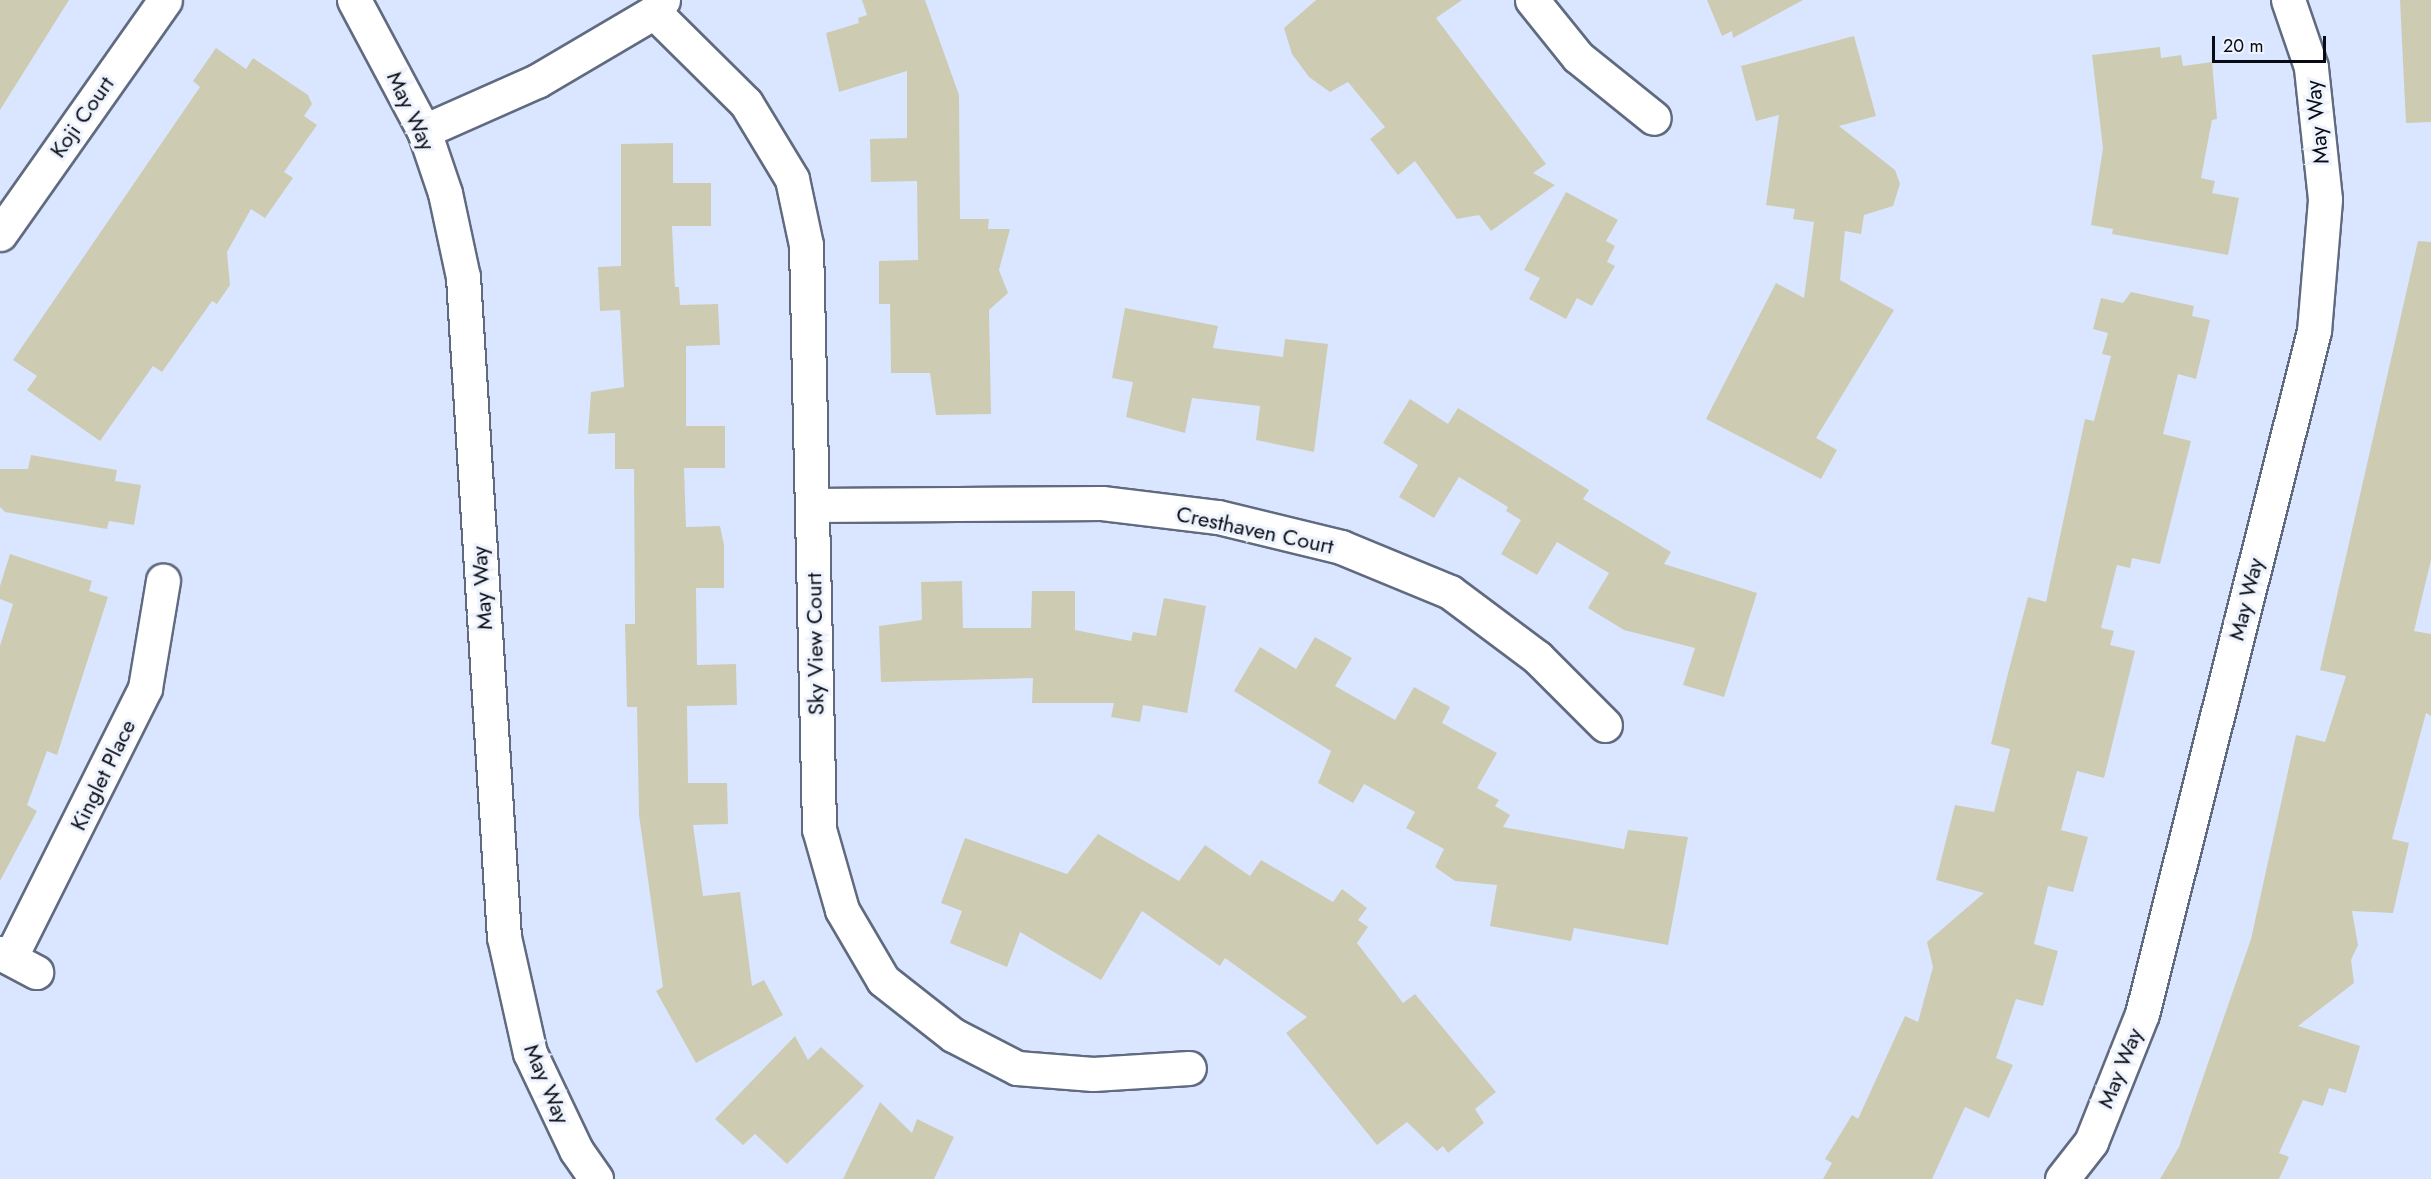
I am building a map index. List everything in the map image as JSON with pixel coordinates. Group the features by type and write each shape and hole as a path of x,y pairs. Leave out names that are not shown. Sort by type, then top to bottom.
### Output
{"street":[{"name":"Koji Court","path":"0,234 165,0"},
{"name":"May Way","path":"354,0 424,131 445,193 463,277 504,937 530,1053 576,1150 596,1179"},
{"path":"1532,0 1578,57 1654,118"},
{"name":"May Way","path":"2062,1179 2091,1142 2142,1014 2314,331 2325,199 2311,67 2288,0"},
{"path":"424,131 537,81 658,6"},
{"name":"Sky View Court","path":"658,6 746,103 792,179 806,245 819,829 842,910 883,980 953,1035 1017,1068 1093,1074 1189,1068"},
{"name":"Cresthaven Court","path":"812,506 1102,503 1218,517 1341,547 1450,592 1537,657 1605,725"},
{"name":"Kinglet Place","path":"16,961 145,688 163,581"}],"building":[{"path":"0,0 69,0 0,110"},
{"path":"862,0 925,0 959,95 960,219 989,219 988,229 1010,229 999,270 1008,293 989,310 991,414 936,415 930,373 891,373 890,304 879,304 879,261 918,260 917,181 871,182 870,139 907,138 907,71 839,92 826,33 859,23 858,18 867,15"},
{"path":"1316,0 1462,0 1436,18 1546,164 1533,173 1555,185 1491,231 1479,215 1457,219 1415,161 1398,175 1370,139 1385,127 1348,82 1330,92 1309,77 1292,54 1284,28"},
{"path":"1707,0 1803,0 1733,38 1732,31 1722,36"},
{"path":"2400,0 2431,0 2431,122 2406,123"},
{"path":"1854,36 1876,116 1839,126 1895,170 1900,184 1893,206 1864,215 1861,234 1845,231 1840,280 1894,310 1816,438 1837,450 1821,479 1706,419 1776,283 1804,298 1814,222 1793,219 1795,209 1766,205 1779,115 1756,121 1741,66"},
{"path":"2160,47 2161,58 2181,55 2183,66 2212,62 2217,119 2212,120 2201,178 2215,181 2212,193 2239,198 2228,255 2112,234 2113,229 2091,225 2103,148 2092,55"},
{"path":"216,48 246,69 253,58 308,95 312,104 304,116 317,125 284,172 293,178 265,218 251,209 227,252 230,285 217,304 212,301 162,372 153,366 100,441 27,390 37,376 13,360 200,87 193,81"},
{"path":"673,143 673,183 711,183 711,226 672,226 675,287 679,287 680,305 718,304 720,345 686,346 686,426 725,426 725,468 684,468 686,527 720,526 724,545 724,588 696,588 697,665 736,664 737,705 687,706 688,783 727,783 728,824 693,825 703,896 740,892 752,986 764,980 783,1015 696,1063 656,991 663,987 639,815 637,707 627,707 625,624 635,624 634,469 615,469 615,433 588,434 591,392 624,387 620,310 600,311 598,267 621,266 621,144"},
{"path":"1566,192 1618,220 1606,241 1615,246 1607,262 1615,266 1592,306 1577,298 1566,319 1529,299 1540,278 1524,270"},
{"path":"2418,241 2431,242 2431,560 2414,631 2431,634 2431,716 2426,713 2392,839 2409,843 2393,913 2352,911 2358,945 2351,960 2354,983 2298,1026 2360,1046 2346,1093 2329,1088 2323,1106 2303,1100 2279,1153 2289,1157 2279,1179 2160,1179 2179,1147 2251,939 2296,735 2325,742 2346,676 2320,670"},
{"path":"2131,292 2194,306 2192,316 2210,320 2196,379 2178,374 2163,434 2191,441 2160,564 2132,558 2130,568 2117,565 2101,628 2114,631 2110,645 2135,651 2104,778 2077,771 2061,830 2088,837 2073,892 2048,886 2034,944 2058,951 2043,1006 2016,999 1996,1058 2013,1065 1989,1118 1965,1107 1932,1179 1823,1179 1832,1163 1825,1159 1852,1115 1858,1119 1905,1016 1918,1022 1933,967 1927,942 1984,893 1936,880 1955,805 1994,812 2010,749 1991,744 2006,681 2028,597 2046,602 2085,419 2094,421 2111,356 2102,354 2108,333 2093,329 2101,298 2123,303"},
{"path":"1125,308 1218,326 1213,348 1283,357 1285,339 1328,344 1314,452 1256,440 1260,406 1192,398 1185,433 1126,417 1133,382 1112,378"},
{"path":"1410,399 1448,424 1458,408 1589,490 1583,499 1671,552 1664,564 1757,593 1724,697 1683,685 1695,648 1624,630 1588,608 1609,573 1557,542 1537,575 1501,554 1521,520 1506,511 1508,507 1459,477 1434,518 1399,497 1418,465 1383,443"},
{"path":"31,455 117,470 115,481 141,485 134,525 109,521 107,529 5,512 0,507 0,469 28,469"},
{"path":"10,554 92,581 89,591 108,597 57,755 47,751 27,805 37,811 0,881 0,646 13,604 0,599 0,586"},
{"path":"962,581 963,628 1031,628 1032,591 1075,591 1075,630 1131,641 1133,632 1156,636 1164,598 1206,606 1187,713 1143,705 1140,722 1111,717 1114,703 1032,703 1033,678 881,682 879,626 922,620 921,582"},
{"path":"1315,637 1352,658 1335,686 1395,720 1414,687 1450,707 1442,723 1497,753 1477,788 1499,800 1495,806 1510,815 1503,827 1624,849 1628,830 1688,837 1668,945 1574,928 1571,941 1490,926 1497,885 1455,881 1435,867 1444,849 1406,828 1415,812 1364,784 1353,803 1318,783 1331,751 1234,691 1260,647 1296,669"},
{"path":"1098,834 1179,881 1205,845 1250,876 1261,860 1333,902 1342,889 1367,908 1358,920 1368,927 1357,943 1403,1003 1415,994 1496,1092 1475,1109 1484,1123 1448,1153 1443,1146 1437,1151 1407,1122 1377,1145 1286,1033 1307,1017 1225,958 1220,966 1142,911 1101,980 1020,932 1007,967 950,943 962,911 941,903 965,838 1067,874"},
{"path":"795,1036 808,1060 821,1047 864,1086 787,1164 755,1134 743,1145 715,1119"},
{"path":"880,1102 912,1133 917,1119 954,1137 934,1179 843,1179"}]}
